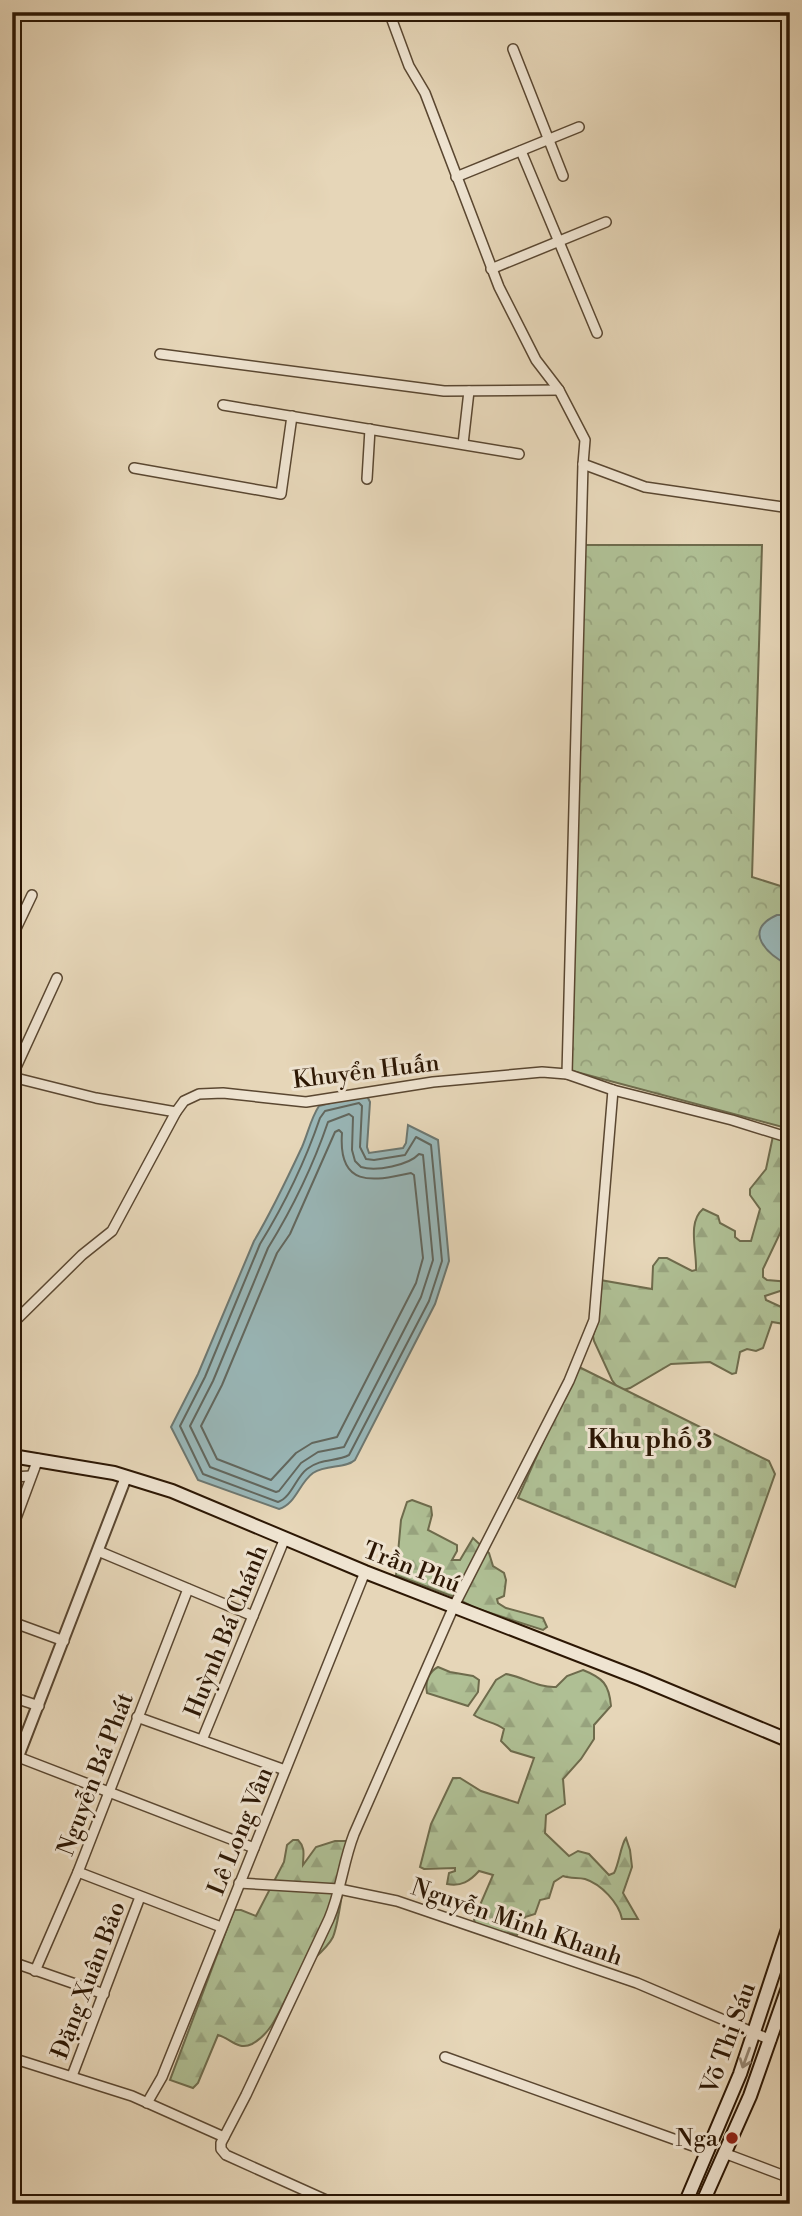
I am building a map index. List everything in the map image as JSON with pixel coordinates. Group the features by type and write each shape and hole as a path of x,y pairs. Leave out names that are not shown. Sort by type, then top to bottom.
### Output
{"main road":[{"name":"Trần Phú","path":"12,1456 126,1477 172,1491 365,1572 641,1679 790,1741"},
{"name":"Võ Thị Sáu","path":"685,2204 754,2034 790,1923"},
{"name":"Võ Thị Sáu","path":"702,2204 771,2040 790,1982"}],"street":[{"path":"389,12 409,65 425,93 491,269 536,360 559,390 585,440 567,1074"},
{"path":"513,49 563,176"},
{"path":"456,177 579,127"},
{"path":"522,151 597,333"},
{"path":"491,269 606,222"},
{"path":"160,354 412,388 469,391 559,390"},
{"path":"463,444 469,391"},
{"path":"223,405 519,454"},
{"path":"134,468 281,494 292,416"},
{"path":"367,479 370,429"},
{"path":"583,464 645,488 790,508"},
{"path":"12,937 32,895"},
{"path":"57,978 12,1077 96,1098 176,1112"},
{"name":"Khuyển Huấn","path":"12,1324 82,1255 112,1231 176,1112 188,1098 211,1093 306,1102 379,1089 497,1075 535,1072 567,1074 613,1090 732,1120 790,1138"},
{"path":"335,2204 226,2155 221,2149 329,1919 354,1834 454,1606 569,1381 594,1320 613,1090"},
{"path":"12,1529 38,1459"},
{"path":"12,1477 32,1476"},
{"path":"12,1772 126,1477"},
{"name":"Huỳnh Bá Chánh","path":"202,1740 285,1538"},
{"path":"98,1551 253,1616"},
{"name":"Lê Long Vân","path":"147,2102 162,2077 365,1572"},
{"name":"Nguyễn Bá Phát","path":"36,1970 78,1872 188,1589"},
{"path":"12,1622 64,1641"},
{"path":"12,1697 39,1706"},
{"path":"137,1717 285,1770"},
{"path":"18,1757 254,1848"},
{"path":"78,1872 221,1927"},
{"name":"Nguyễn Minh Khanh","path":"239,1883 339,1889 397,1901 608,1972 771,2040"},
{"name":"Đặng Xuân Bảo","path":"72,2076 140,1897"},
{"path":"12,1962 104,1994"},
{"path":"445,2057 707,2151"},
{"path":"12,2058 147,2102 225,2137"},
{"path":"724,2153 790,2178"}],"green space":[{"path":"582,545 762,545 752,877 790,889 790,1129 565,1069"},
{"path":"773,1136 790,1140 790,1230 782,1229 763,1269 763,1277 767,1280 790,1282 790,1292 780,1291 765,1296 766,1300 790,1311 790,1325 772,1322 763,1348 740,1352 736,1373 732,1374 710,1362 671,1364 620,1391 612,1380 593,1336 599,1314 600,1280 652,1289 653,1266 659,1258 667,1258 692,1271 696,1270 694,1229 695,1221 703,1209 718,1216 720,1223 735,1231 735,1237 740,1241 751,1241 760,1209 750,1195 750,1189 766,1169"},
{"path":"577,1366 769,1461 775,1474 735,1587 518,1498"},
{"path":"412,1500 431,1507 428,1530 457,1545 452,1560 460,1560 473,1538 489,1553 493,1566 504,1573 504,1596 497,1599 498,1603 506,1608 543,1618 547,1627 543,1630 475,1608 396,1575 401,1520 407,1502"},
{"path":"438,1667 479,1680 478,1692 468,1706 427,1693 428,1678"},
{"path":"583,1670 604,1683 609,1692 611,1706 594,1725 594,1739 581,1759 563,1779 565,1804 546,1815 545,1833 569,1856 578,1851 589,1854 609,1875 614,1873 626,1838 632,1867 623,1893 638,1919 622,1919 613,1901 591,1881 563,1876 554,1882 549,1898 540,1900 535,1914 525,1917 517,1935 475,1924 474,1919 493,1875 479,1871 465,1882 452,1885 447,1884 449,1873 455,1871 455,1868 420,1867 431,1824 453,1778 460,1778 481,1791 518,1803 534,1758 511,1751 501,1741 504,1729 474,1715 496,1680 506,1674 543,1686 556,1687 567,1676"},
{"path":"298,1840 302,1846 303,1865 316,1847 335,1841 347,1841 343,1890 333,1937 300,1973 274,2021 261,2038 242,2046 218,2035 198,2083 193,2088 170,2080 234,1910 256,1916 284,1862 287,1845"}],"water":[{"path":"777,915 790,915 790,966 767,949 759,935 766,921"},
{"path":"367,1096 370,1102 367,1147 369,1153 403,1148 408,1125 438,1140 449,1261 435,1304 355,1460 346,1465 324,1468 313,1473 290,1503 279,1509 198,1480 171,1427 198,1374 254,1241 291,1171 316,1111 319,1106"}],"place":[{"name":"Nga","path":"732,2138"}],"district":[{"name":"Khu phố 3","path":"650,1439"}]}
